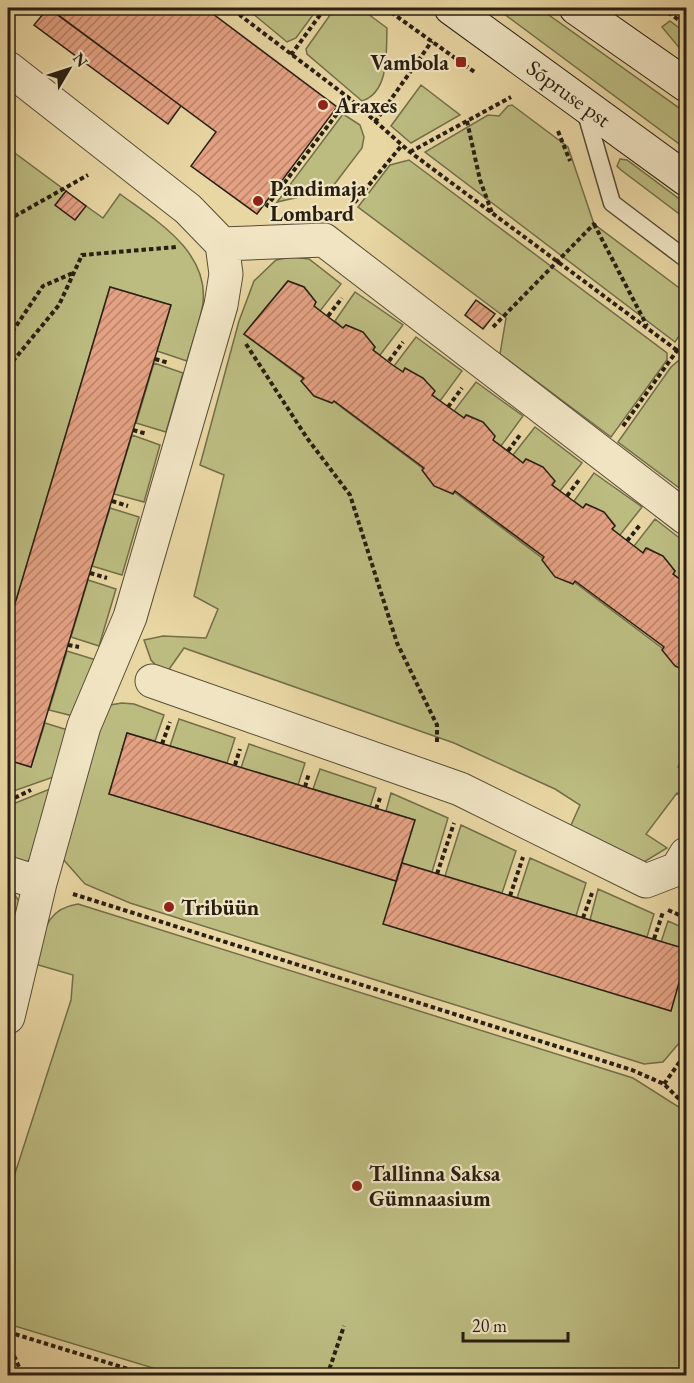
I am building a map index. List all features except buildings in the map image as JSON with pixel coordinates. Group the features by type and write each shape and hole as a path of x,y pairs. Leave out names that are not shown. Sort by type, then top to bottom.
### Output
{"street":[{"name":"Sõpruse pst","path":"451,8 687,179"},
{"path":"576,8 687,85"},
{"path":"8,68 188,210 222,244 226,274 221,305 130,617 84,726 40,883 8,1017"},
{"path":"222,244 324,240 687,518"},
{"path":"152,681 451,786 646,881 677,869 687,854"},
{"path":"8,873 40,883"}],"lane":[{"path":"583,104 612,202 687,259"}],"path":[{"path":"235,8 241,16 349,98 410,152 687,357"},
{"path":"291,55 325,8"},
{"path":"662,8 687,25"},
{"path":"375,122 432,41"},
{"path":"410,152 511,97"},
{"path":"8,367 59,305 82,255 222,244 259,217 349,98"},
{"path":"467,121 480,180 492,213"},
{"path":"324,240 402,145"},
{"path":"8,220 122,157"},
{"path":"470,352 612,202"},
{"path":"8,338 43,286 74,273"},
{"path":"221,305 307,438 350,495 397,643 437,724 451,786 437,874"},
{"path":"603,453 687,338"},
{"path":"40,883 632,1070 664,1084 687,1107"},
{"path":"654,939 664,908"},
{"path":"664,1084 687,1053"},
{"path":"327,1376 345,1326"},
{"path":"8,1332 151,1376"},
{"path":"8,1342 23,1376"}],"green space":[{"path":"246,8 318,8 296,38 287,42"},
{"path":"335,8 360,8 387,28 385,70 382,80 378,89 362,101 307,54 306,49"},
{"path":"496,8 539,8 686,113 686,149"},
{"path":"670,21 686,33 686,56 662,27"},
{"path":"421,85 460,115 411,143 391,126"},
{"path":"512,105 568,147 594,224 686,293 686,326 675,342 425,152 488,115 499,116 508,106"},
{"path":"343,114 360,125 364,137 362,148 330,190 277,202"},
{"path":"8,148 66,191 56,205 86,206 103,218 120,194 163,226 189,253 197,268 203,284 203,303 187,361 157,351 171,305 110,287 8,627"},
{"path":"620,159 627,160 686,204 686,219 621,170 617,166"},
{"path":"409,160 667,353 667,360 611,437 500,354 506,318 358,207 390,165"},
{"path":"291,257 309,259 341,284 320,311 314,306 316,302 304,287 288,281 244,334 686,666 686,751 678,767 686,773 686,798 677,793 646,834 667,848 644,862 567,834 580,805 555,789 454,743 184,648 165,675 151,660 144,640 163,636 206,638 218,609 194,596 224,475 200,465 239,321 254,281 276,260"},
{"path":"355,292 403,325 380,355 373,350 375,347 363,332 346,325 343,328 335,321"},
{"path":"416,337 462,371 440,401 432,395 434,391 423,378 405,368 403,372 394,366"},
{"path":"678,361 686,367 686,493 618,442 671,367"},
{"path":"154,363 183,373 166,432 136,423"},
{"path":"476,382 523,416 501,446 493,440 495,436 483,422 467,415 464,418 454,411"},
{"path":"535,427 582,463 560,491 552,485 554,481 543,467 526,459 523,463 513,455"},
{"path":"132,435 160,445 144,502 114,494"},
{"path":"594,473 642,507 620,535 612,529 615,525 604,512 586,504 583,508 574,501"},
{"path":"110,508 139,517 122,575 92,566"},
{"path":"655,519 686,543 686,573 681,580 673,574 675,571 663,556 647,548 643,553 634,546"},
{"path":"88,580 116,589 99,646 71,637"},
{"path":"67,651 96,660 77,717 49,710"},
{"path":"134,704 164,715 155,741 127,733 109,794 396,881 384,924 670,1010 686,958 686,1035 663,1062 644,1064 130,903 85,884 62,858 101,717 110,705"},
{"path":"179,719 235,738 227,763 170,746"},
{"path":"45,723 71,731 62,774 8,793 8,760 31,767"},
{"path":"249,744 305,763 298,785 241,768"},
{"path":"320,769 376,788 370,807 313,789"},
{"path":"57,786 32,857 25,864 8,863 8,806"},
{"path":"391,793 448,818 432,872 402,863 415,820 386,811"},
{"path":"461,825 516,851 502,893 445,876"},
{"path":"530,858 586,883 576,916 517,898"},
{"path":"8,885 21,904 8,943"},
{"path":"598,889 654,914 647,937 590,920"},
{"name":"Tallinna Saksa Gümnaasium","path":"78,904 633,1078 682,1109 686,1113 686,1375 198,1376 183,1371 176,1375 8,1324 8,1195 71,1000 73,975 35,964 44,933 52,917 58,911"},
{"path":"668,921 686,929 686,949 661,942"}],"place":[{"name":"Vambola","path":"461,62"},
{"name":"Araxes","path":"323,105"},
{"name":"Pandimaja Lombard","path":"258,201"},
{"name":"Tribüün","path":"169,907"},
{"name":"Tallinna Saksa Gümnaasium","path":"357,1186"}]}
